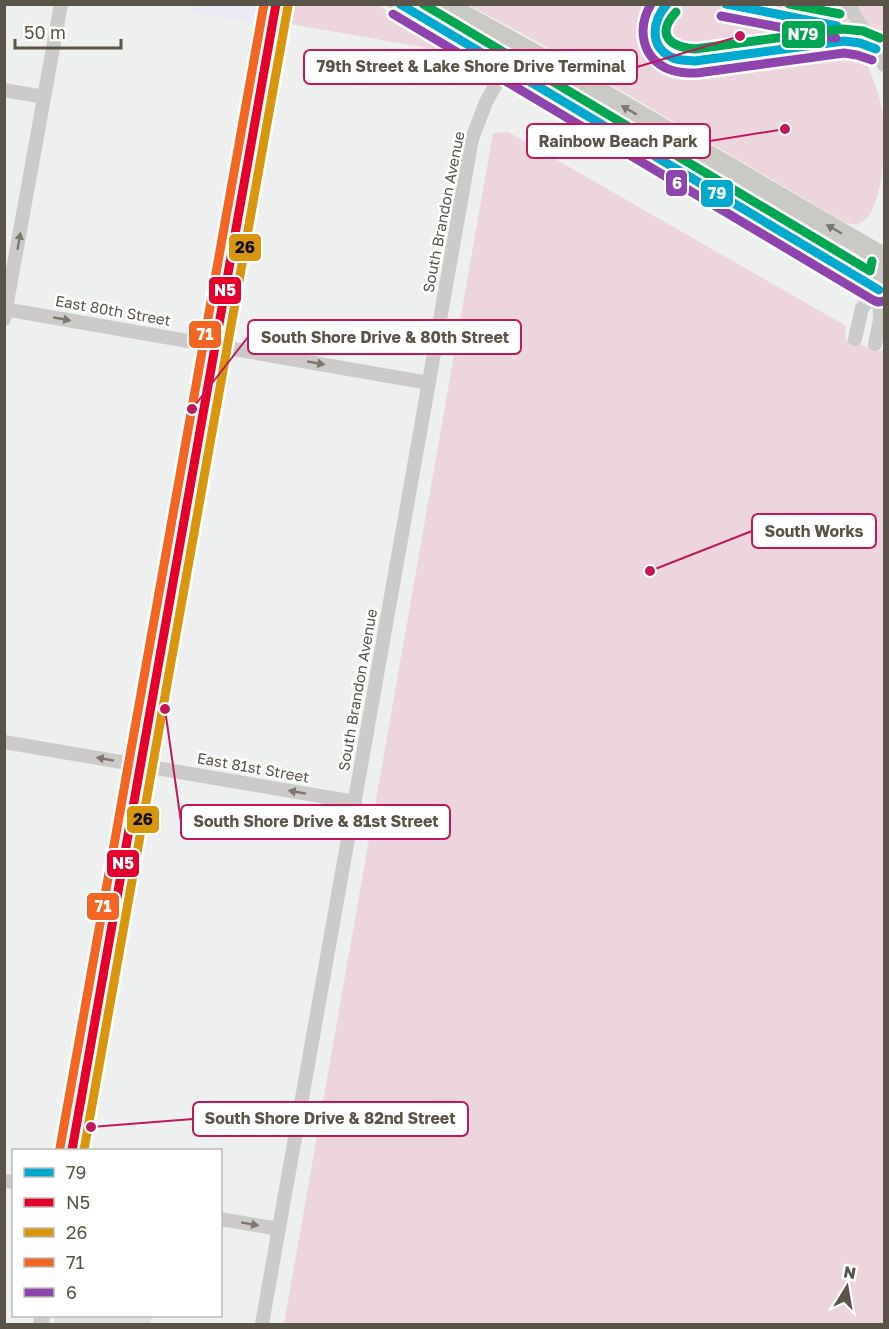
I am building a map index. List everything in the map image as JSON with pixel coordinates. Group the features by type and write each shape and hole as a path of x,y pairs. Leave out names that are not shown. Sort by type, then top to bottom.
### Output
{"main road":[{"path":"399,4 882,292"},
{"path":"443,4 558,68 885,260"}],"street":[{"path":"5,312 61,4"},
{"path":"72,1149 276,4"},
{"path":"848,4 885,65"},
{"name":"South Brandon Avenue","path":"262,1324 472,139 486,102 505,68"},
{"path":"4,90 44,97"},
{"path":"875,344 880,320 885,260"},
{"path":"855,339 862,308 882,292"},
{"name":"East 80th Street","path":"5,312 215,345 429,383"},
{"name":"East 81st Street","path":"4,742 355,802"},
{"path":"222,1219 279,1229"}],"shaded area":[{"path":"189,4 267,5 263,25 188,12"},
{"path":"287,5 377,5 457,53 284,23"},
{"path":"469,5 884,5 884,49 863,56 876,88 884,120 884,153 875,204 868,216 860,223 846,223 545,46"},
{"path":"515,58 564,81 781,207 778,211 686,167 512,64"},
{"path":"508,132 846,326 845,339 880,351 884,349 884,1324 284,1324 493,133"},
{"path":"55,1317 152,1317 150,1324 54,1324"}],"transit line":[{"name":"71","path":"60,1148 264,4"},
{"name":"N5","path":"72,1149 276,4"},
{"name":"79","path":"400,4 879,290"},
{"name":"N79","path":"423,4 870,271 872,261"},
{"name":"6","path":"651,4 644,23 644,41 652,57 659,64 675,71 697,73 844,53 872,60"},
{"name":"79","path":"667,4 658,18 656,40 664,52 677,59 695,61 844,41 860,43 876,49"},
{"name":"79","path":"726,4 837,26"},
{"name":"N79","path":"789,4 840,14"},
{"name":"26","path":"84,1149 288,6"},
{"name":"N79","path":"676,12 670,20 666,33 672,42 686,48 695,49 843,29 863,31 880,38"},
{"name":"6","path":"393,14 873,300 884,301"},
{"name":"6","path":"721,16 836,38"}],"place":[{"name":"79th Street & Lake Shore Drive Terminal","path":"740,36"},
{"name":"Rainbow Beach Park","path":"785,129"},
{"name":"South Shore Drive & 80th Street","path":"192,409"},
{"name":"South Works","path":"650,571"},
{"name":"South Shore Drive & 81st Street","path":"165,709"},
{"name":"South Shore Drive & 82nd Street","path":"91,1127"}]}
